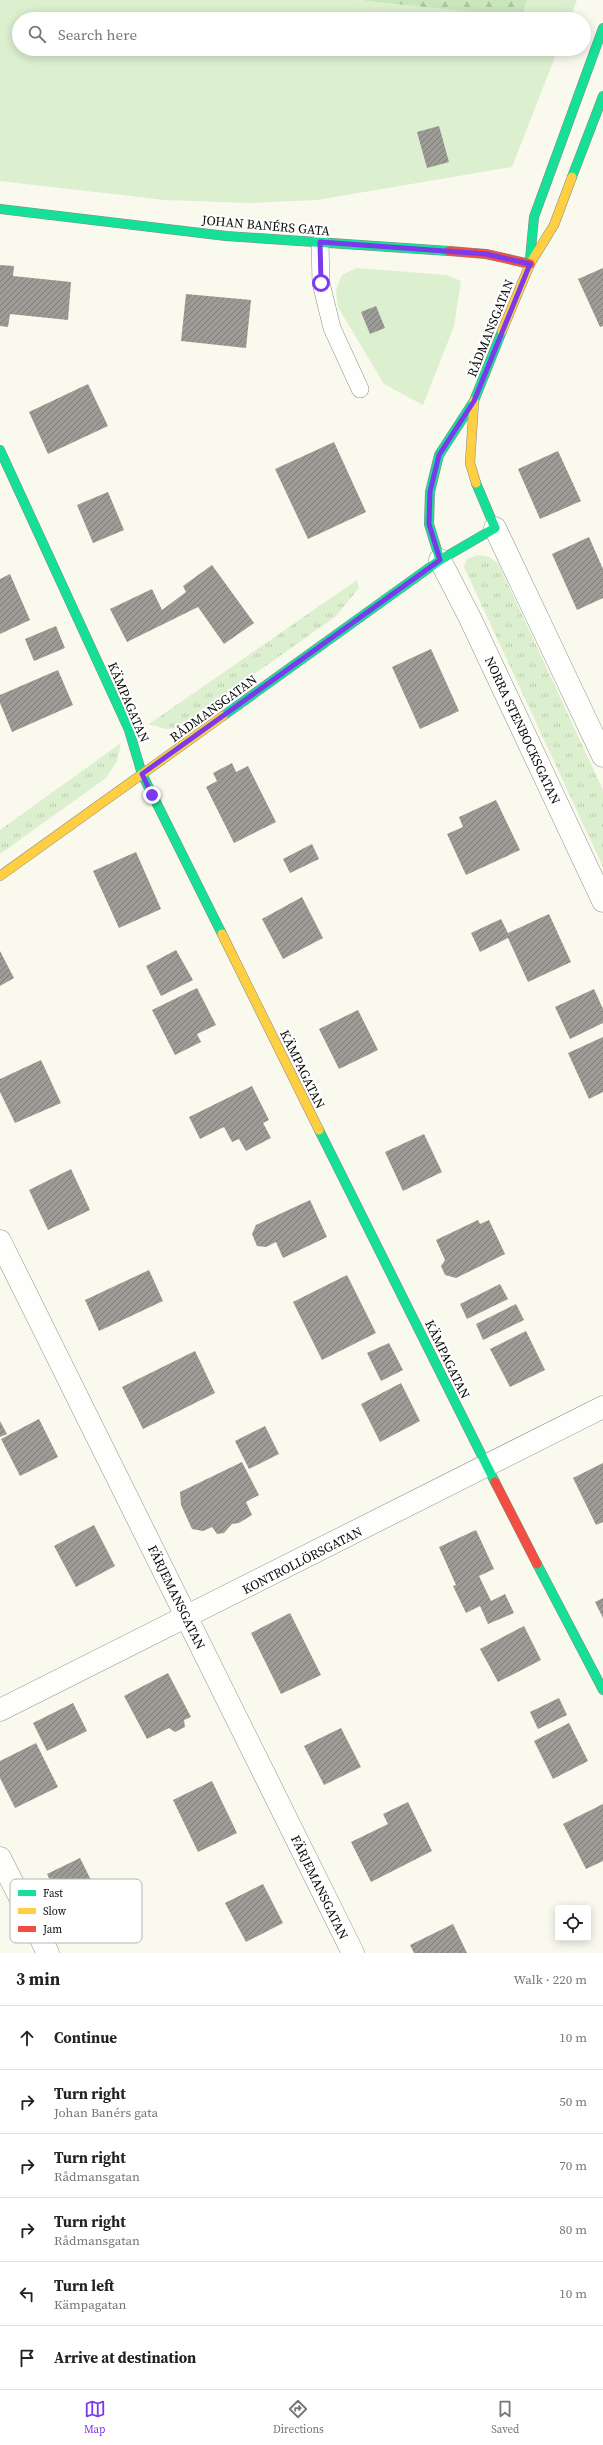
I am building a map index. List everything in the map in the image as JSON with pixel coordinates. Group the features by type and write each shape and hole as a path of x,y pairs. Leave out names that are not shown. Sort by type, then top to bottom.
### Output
{"street":[{"path":"530,264 534,217 603,28"},
{"path":"530,264 554,225 603,96"},
{"name":"JOHAN BANÉRS GATA","path":"0,209 226,236 486,254 530,264"},
{"name":"RÅDMANSGATAN","path":"440,560 429,524 430,492 439,455 474,401 530,264"},
{"name":"RÅDMANSGATAN","path":"0,876 440,560 495,528 478,489 470,463 474,401"},
{"name":"KÄMPAGATAN","path":"0,450 129,730 142,774 487,1467 603,1690"},
{"path":"495,528 603,756"},
{"name":"NORRA STENBOCKSGATAN","path":"440,560 470,618 603,901"},
{"name":"FÄRJEMANSGATAN","path":"0,1240 353,1953"},
{"name":"KONTROLLÖRSGATAN","path":"0,1710 487,1467 603,1407"},
{"path":"0,1858 11,1879"},
{"path":"43,1943 48,1953"}],"lane":[{"path":"320,242 321,283 332,328 360,389"}],"green space":[{"path":"0,0 357,0 473,12 12,12 12,56 555,56 512,167 317,200 249,203 165,200 0,181"},
{"path":"357,0 527,0 524,12 467,12"},
{"path":"527,0 577,0 573,12 523,12"},
{"path":"357,268 447,275 461,281 454,326 423,405 384,384 338,307 336,290 342,275"},
{"path":"479,555 489,557 498,563 603,790 603,867 464,567 467,559"},
{"path":"357,580 359,588 335,617 178,728 165,729 149,724"},
{"path":"121,743 117,761 106,778 0,854 0,830"}],"building":[{"path":"439,126 449,162 427,168 417,132"},
{"path":"0,265 14,266 13,276 71,282 68,320 10,314 8,327 0,326"},
{"path":"603,268 603,326 600,327 578,279"},
{"path":"186,294 251,300 246,348 181,341"},
{"path":"376,306 385,328 370,334 361,312"},
{"path":"88,384 108,426 48,454 29,412"},
{"path":"334,442 366,512 308,539 275,469"},
{"path":"558,451 581,501 540,519 518,469"},
{"path":"108,492 124,530 93,543 77,505"},
{"path":"589,537 603,569 603,598 577,610 552,554"},
{"path":"212,565 254,623 224,644 198,607 127,642 110,609 152,589 162,610 186,592 183,586"},
{"path":"10,574 30,620 0,634 0,579"},
{"path":"56,626 65,648 34,661 25,639"},
{"path":"431,649 459,711 420,729 392,667"},
{"path":"58,670 73,705 12,732 0,703 0,695"},
{"path":"232,763 236,772 248,766 276,822 234,843 206,787 217,781 213,773"},
{"path":"496,800 520,850 466,875 447,834 463,827 459,817"},
{"path":"312,844 319,859 290,873 283,859"},
{"path":"136,852 161,909 119,928 93,871"},
{"path":"302,897 323,938 283,959 262,919"},
{"path":"549,914 571,962 528,982 508,938 480,952 471,933 501,919 508,933"},
{"path":"176,950 193,980 161,996 146,966"},
{"path":"0,951 14,978 0,986"},
{"path":"197,988 216,1025 197,1034 201,1042 175,1055 152,1010"},
{"path":"594,989 603,1009 603,1023 570,1039 555,1007"},
{"path":"358,1010 378,1050 339,1069 319,1029"},
{"path":"603,1037 603,1092 589,1099 568,1053"},
{"path":"41,1060 61,1103 15,1123 0,1092 0,1079"},
{"path":"252,1086 269,1120 263,1123 271,1138 246,1151 239,1139 232,1142 224,1127 200,1139 189,1117"},
{"path":"424,1134 442,1172 403,1191 385,1152"},
{"path":"71,1169 90,1210 48,1230 29,1190"},
{"path":"310,1200 327,1237 283,1258 276,1242 266,1247 257,1246 252,1234 256,1225"},
{"path":"478,1220 480,1224 489,1220 505,1254 456,1278 445,1275 441,1266 445,1260 436,1240"},
{"path":"149,1270 163,1301 99,1331 85,1300"},
{"path":"347,1275 376,1333 322,1360 293,1302"},
{"path":"500,1284 508,1299 467,1319 460,1304"},
{"path":"516,1304 524,1320 483,1340 476,1324"},
{"path":"526,1331 545,1370 510,1387 490,1349"},
{"path":"389,1343 403,1370 381,1381 367,1353"},
{"path":"195,1351 215,1393 143,1429 122,1387"},
{"path":"401,1383 420,1421 380,1442 361,1404"},
{"path":"39,1419 58,1457 20,1476 1,1439"},
{"path":"0,1421 7,1434 0,1437"},
{"path":"265,1426 279,1454 249,1469 235,1441"},
{"path":"242,1462 259,1495 246,1502 252,1515 239,1523 232,1524 224,1533 217,1534 212,1527 203,1531 192,1529 181,1505 180,1492"},
{"path":"603,1463 603,1522 596,1525 573,1478"},
{"path":"94,1525 115,1566 76,1587 54,1546"},
{"path":"476,1530 494,1569 479,1576 491,1601 505,1594 514,1613 488,1624 480,1606 466,1613 453,1586 456,1585 439,1547"},
{"path":"603,1598 603,1618 595,1602"},
{"path":"290,1613 321,1675 281,1694 251,1633"},
{"path":"524,1626 541,1660 498,1682 480,1649"},
{"path":"168,1673 191,1717 184,1720 185,1727 175,1732 169,1728 147,1739 124,1696"},
{"path":"559,1698 567,1715 538,1729 530,1712"},
{"path":"73,1703 87,1731 47,1751 33,1723"},
{"path":"569,1723 588,1761 553,1779 534,1741"},
{"path":"341,1728 361,1767 324,1785 304,1746"},
{"path":"36,1743 58,1787 15,1808 0,1778 0,1761"},
{"path":"212,1781 237,1833 198,1852 173,1800"},
{"path":"408,1802 432,1851 371,1882 351,1842 388,1824 383,1814"},
{"path":"603,1804 603,1861 586,1869 563,1824"},
{"path":"80,1858 90,1879 49,1879 47,1874"},
{"path":"263,1884 283,1923 246,1942 225,1903"},
{"path":"453,1924 467,1953 414,1953 410,1945"}],"traffic: fast":[{"path":"530,259 534,217 603,28"},
{"path":"572,177 603,96"},
{"path":"0,209 226,236 449,251"},
{"path":"440,560 429,524 430,492 439,455 474,401 502,331"},
{"path":"0,450 129,730 142,774 222,934"},
{"path":"223,716 440,560 495,528 476,483"},
{"path":"319,1130 495,1482"},
{"path":"537,1564 603,1690"}],"traffic: slow":[{"path":"502,331 530,264 554,225 572,177"},
{"path":"474,401 470,463 476,483"},
{"path":"0,876 223,716"},
{"path":"222,934 319,1130"}],"traffic: jam":[{"path":"449,251 486,254 530,264"},
{"path":"495,1482 537,1564"}],"route":[{"path":"152,795 142,774 335,637 440,560 429,524 430,492 439,455 474,401 530,264 486,254 320,242 321,283"}]}
